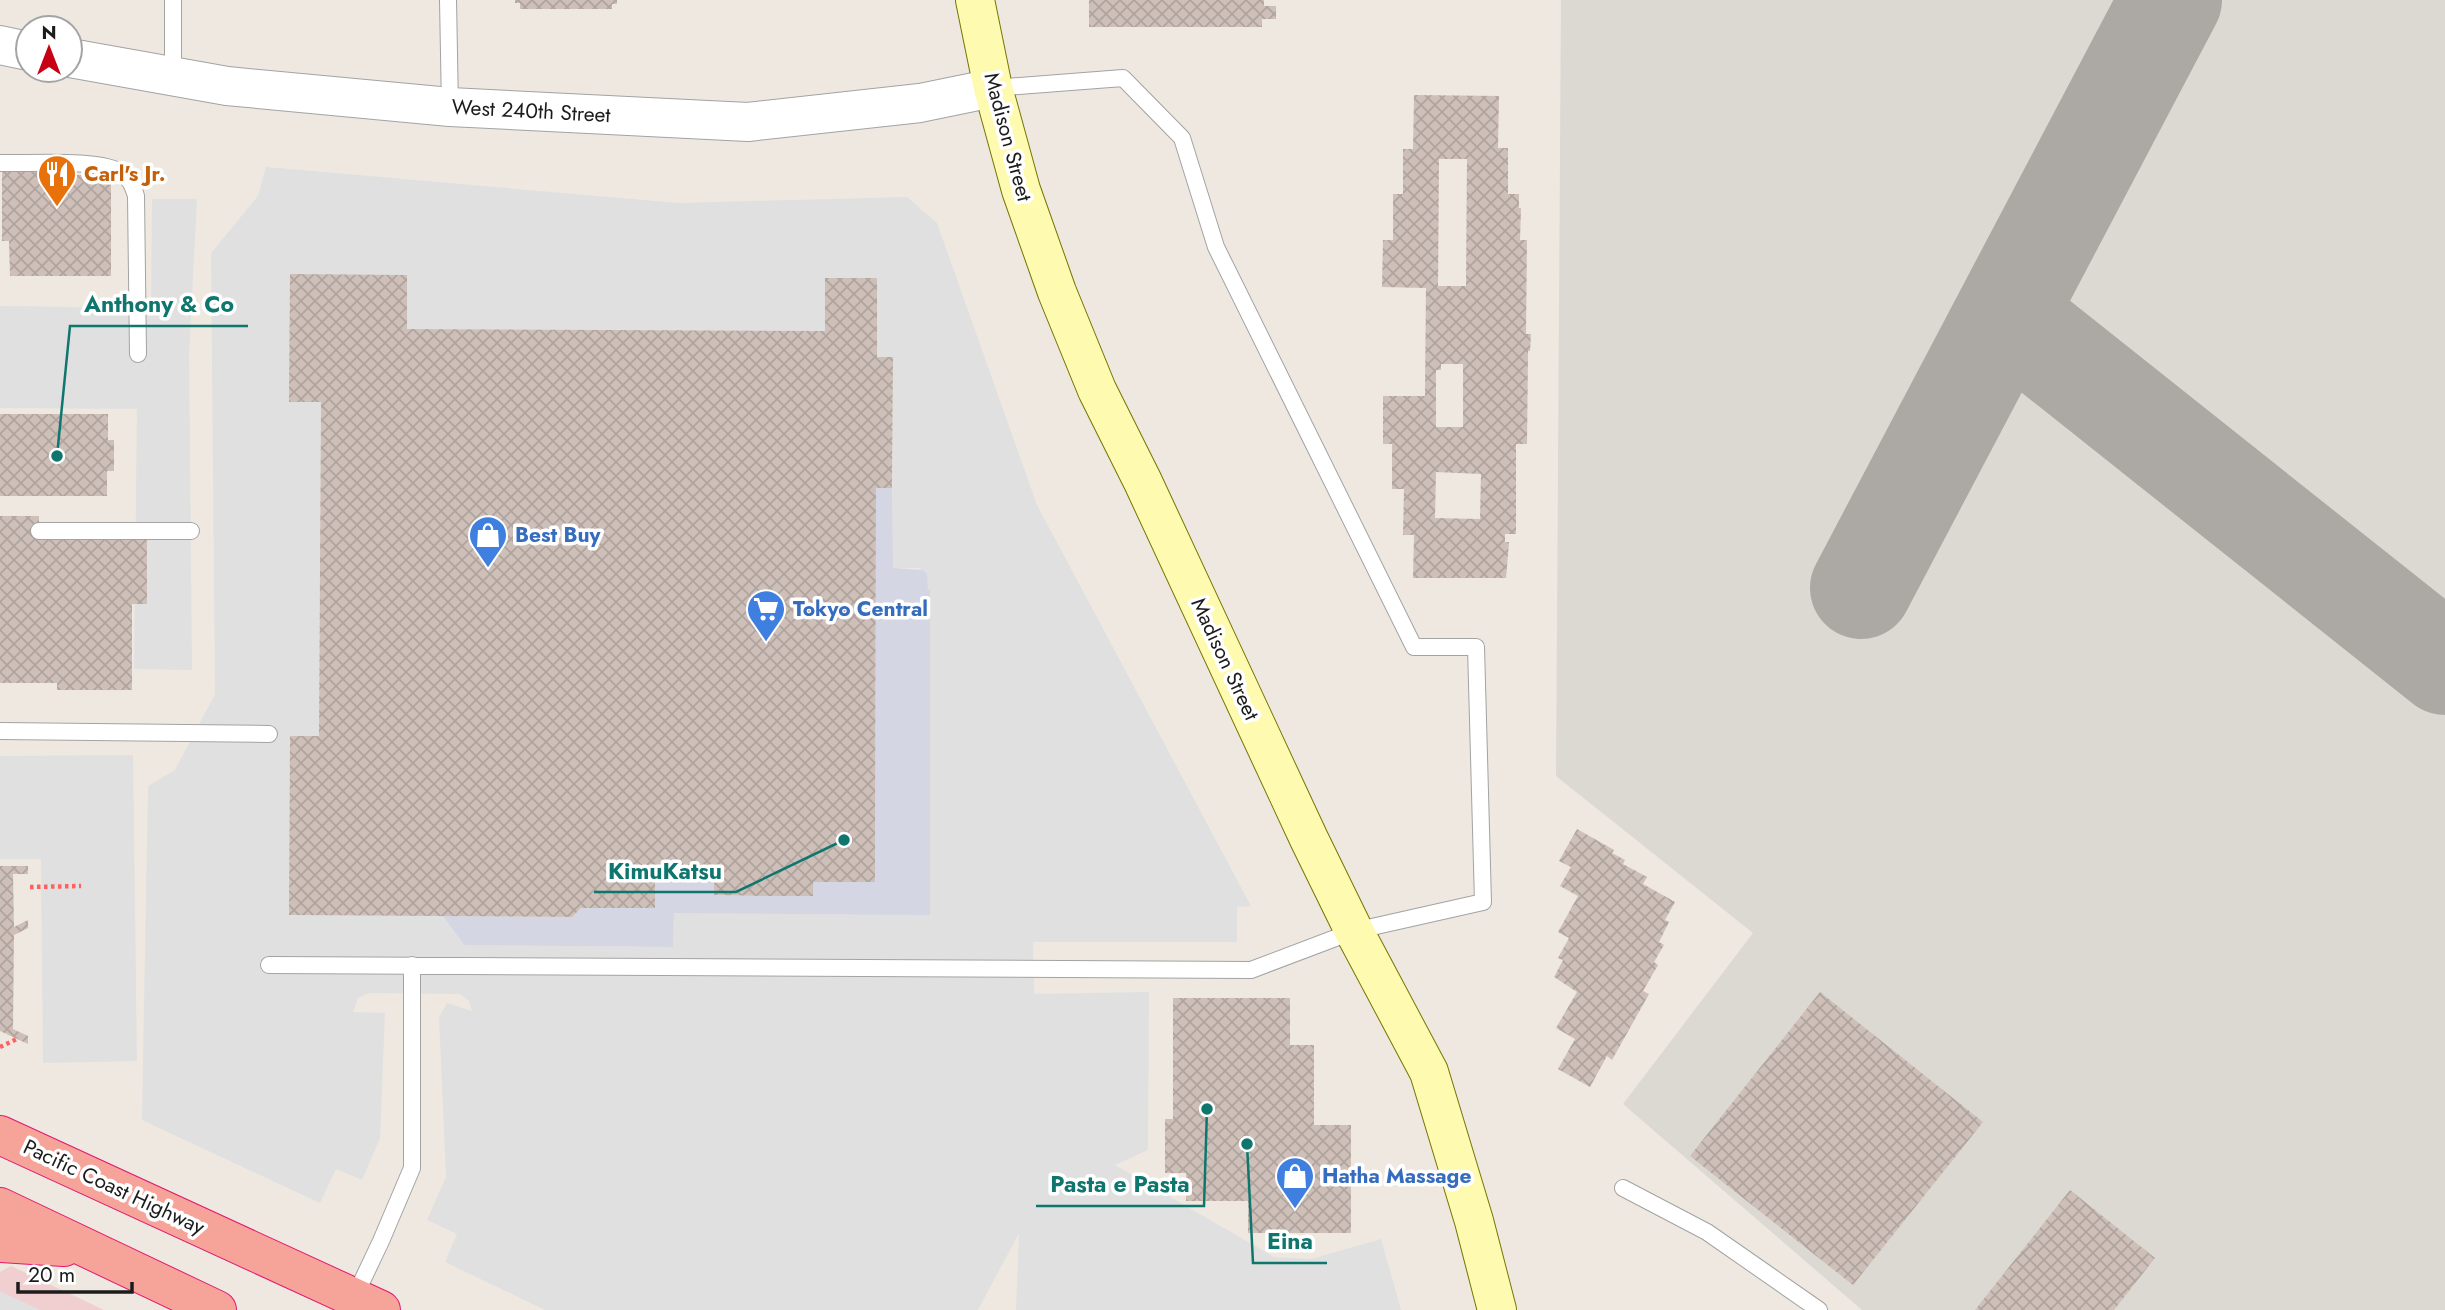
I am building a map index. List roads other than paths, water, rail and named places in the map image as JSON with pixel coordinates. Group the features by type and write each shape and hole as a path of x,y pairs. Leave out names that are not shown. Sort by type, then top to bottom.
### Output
{"highway":[{"name":"Pacific Coast Highway","path":"0,1135 367,1304"},
{"path":"0,1207 218,1310"},
{"path":"0,1243 91,1250"}],"main road":[{"name":"Madison Street","path":"975,0 993,88 1021,190 1056,292 1097,390 1143,482 1354,932 1429,1072 1474,1221 1497,1310"}],"street":[{"name":"West 240th Street","path":"84,60 227,86 450,107 748,122 920,103 993,88"}],"lane":[{"path":"173,0 173,76"},
{"path":"448,0 450,107"},
{"path":"269,965 1251,970 1354,932 1483,902 1476,647 1413,647 1216,247 1182,138 1123,78 993,88"},
{"path":"0,163 102,164 120,172 131,182 136,196 138,354"},
{"path":"39,531 191,531"},
{"path":"0,731 269,734"},
{"path":"367,1304 382,1241 412,1168 412,965"},
{"path":"1623,1188 1707,1232 1819,1310"}],"place":[{"name":"Carl's Jr.","path":"57,208"},
{"name":"Anthony & Co","path":"57,456"},
{"name":"Best Buy","path":"488,569"},
{"name":"Tokyo Central","path":"766,643"},
{"name":"KimuKatsu","path":"844,840"},
{"name":"Pasta e Pasta","path":"1207,1109"},
{"name":"Eina","path":"1247,1144"},
{"name":"Hatha Massage","path":"1295,1210"}]}
